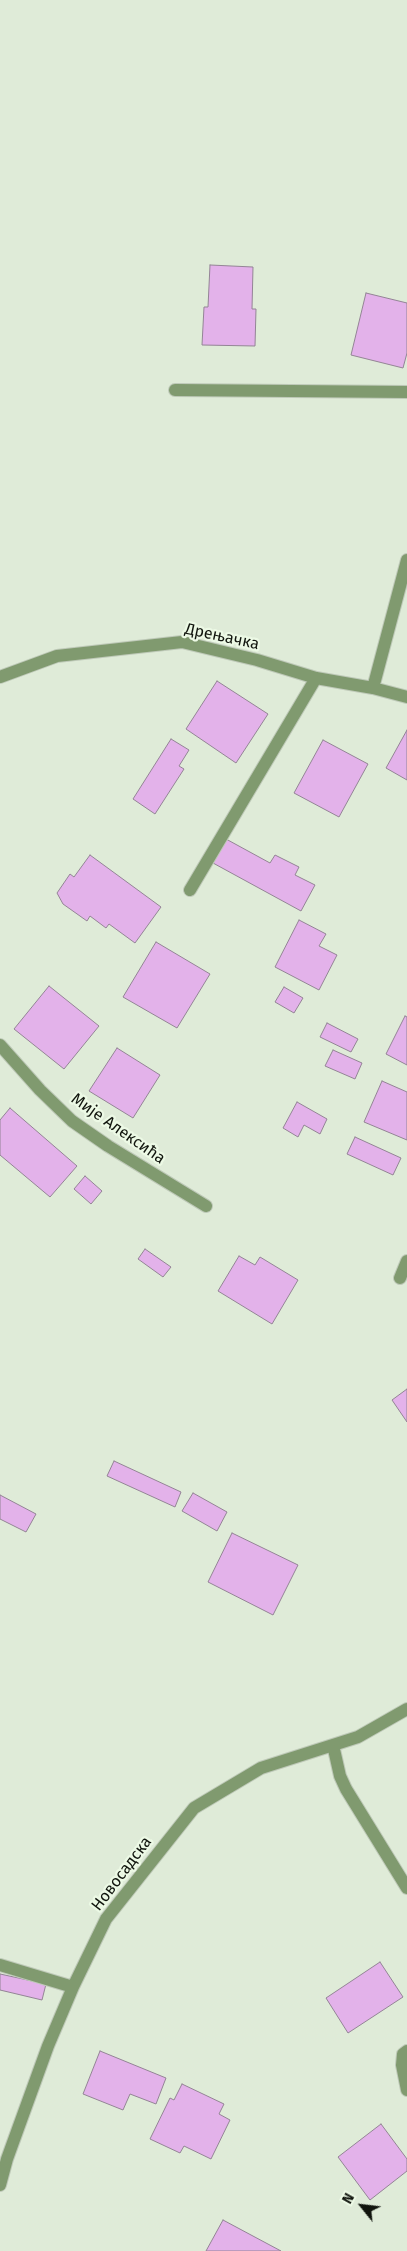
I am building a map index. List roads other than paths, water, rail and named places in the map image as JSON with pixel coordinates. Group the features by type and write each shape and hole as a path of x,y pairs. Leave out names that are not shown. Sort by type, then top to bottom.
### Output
{"street":[{"path":"174,390 407,392"},
{"path":"373,688 407,560"},
{"name":"Дрењачка","path":"0,677 57,656 182,642 257,660 316,678 373,688 407,697"},
{"path":"190,890 316,678"},
{"name":"Мије Алексића","path":"0,1045 40,1090 72,1121 206,1206"},
{"path":"400,1278 407,1261"},
{"name":"Новосадска","path":"0,2185 7,2159 72,1987 106,1919 194,1808 260,1768 358,1737 407,1709"},
{"path":"333,1745 340,1776 346,1789 407,1888"},
{"path":"0,1965 72,1987"},
{"path":"407,2051 404,2054 402,2065 407,2090"}]}
